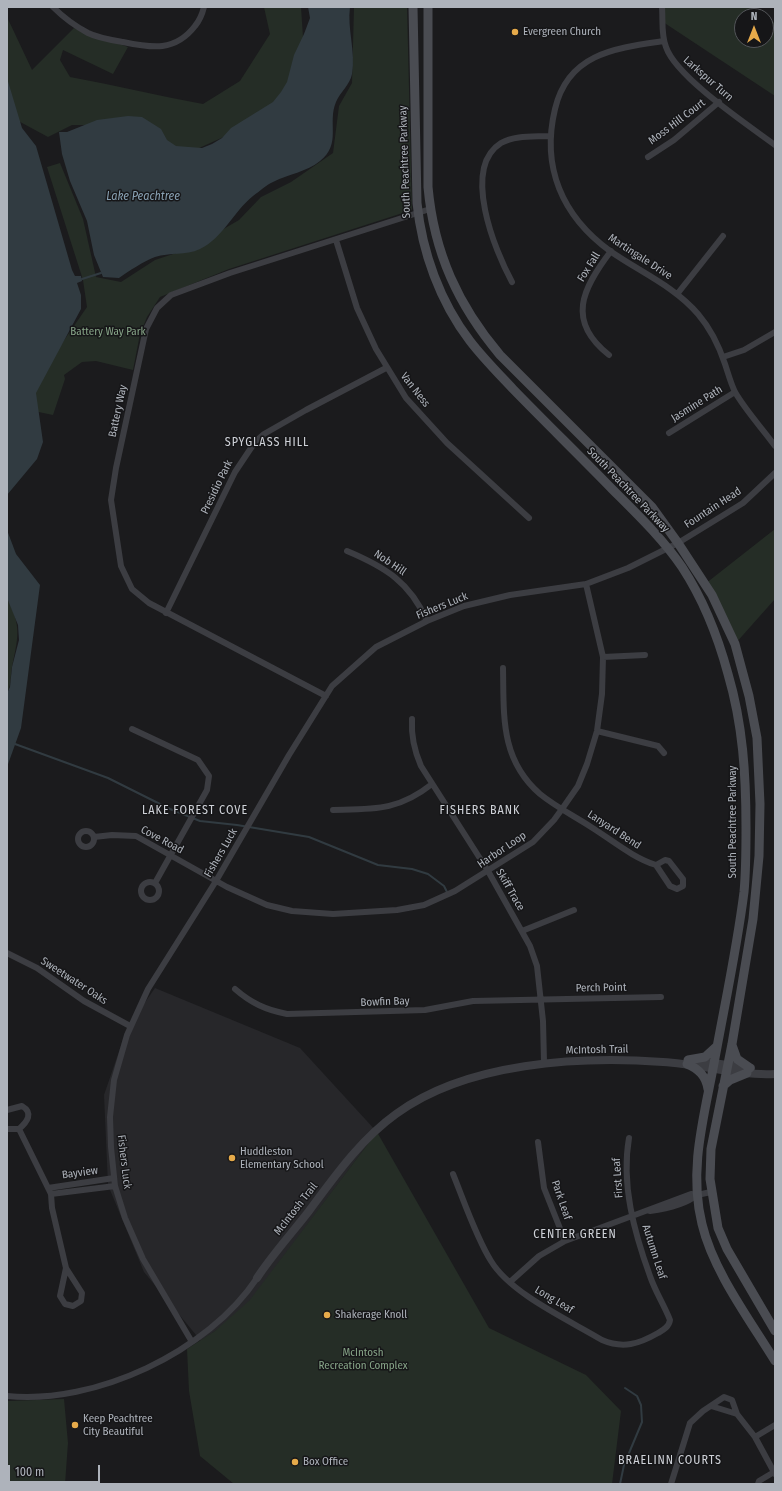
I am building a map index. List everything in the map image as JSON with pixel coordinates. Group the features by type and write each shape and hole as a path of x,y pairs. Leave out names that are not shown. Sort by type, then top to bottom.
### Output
{"main road":[{"name":"South Peachtree Parkway","path":"413,7 415,169 418,213 430,266 442,292 469,340 546,424 643,520 682,567 716,638 729,674 740,727 746,778 746,855 744,891 718,1046 700,1132 697,1195 702,1227 714,1257 728,1285 775,1361"},
{"name":"South Peachtree Parkway","path":"428,7 427,78 430,209 443,262 464,307 482,334 500,355 652,507 678,542 712,595 735,644 749,696 757,738 760,804 758,884 747,962 711,1149 710,1179 718,1228 727,1249 775,1331"},
{"path":"723,1086 738,1075 748,1071 737,1059 732,1044"},
{"path":"688,1062 705,1057 718,1046"},
{"path":"688,1062 703,1074 707,1082 708,1091"}],"street":[{"path":"53,7 66,19 88,33 141,47 160,47 171,45 189,35 200,19 204,7"},
{"path":"427,34 432,7"},
{"name":"Larkspur Turn","path":"662,7 664,41 670,57 676,65 719,102 775,145"},
{"name":"Martingale Drive","path":"664,41 614,50 596,56 582,65 568,80 559,98 550,136 550,149 555,177 563,197 574,216 586,230 611,251 678,293 700,315 714,336 735,392 775,446"},
{"name":"Moss Hill Court","path":"648,157 674,140 719,102"},
{"path":"512,282 500,261 492,238 482,182 483,170 493,151 501,143 518,138 550,136"},
{"name":"Battery Way","path":"326,696 166,613 140,596 126,578 121,566 112,507 116,468 147,324 157,308 171,295 230,273 430,209"},
{"path":"678,293 723,236"},
{"name":"Van Ness","path":"336,240 357,308 386,368 406,398 447,443 529,518"},
{"name":"Fox Fall","path":"610,355 595,342 586,330 583,308 584,298 590,283 611,251"},
{"path":"723,357 744,350 775,332"},
{"name":"Presidio Park","path":"166,613 235,472 255,442 264,434 306,410 386,368"},
{"name":"Jasmine Path","path":"669,433 735,392"},
{"name":"Fountain Head","path":"678,542 743,503 775,473"},
{"name":"Fishers Luck","path":"192,1342 143,1258 125,1218 115,1186 110,1147 112,1095 120,1058 130,1026 148,988 216,881 332,686 376,648 427,621 464,606 490,599 586,584 628,568 678,542"},
{"name":"Nob Hill","path":"347,551 377,565 400,580 419,604 427,621"},
{"name":"Harbor Loop","path":"216,881 268,905 309,913 363,913 397,910 424,905 452,893 533,842 562,809 580,781 593,748 597,731 602,694 603,657 586,584"},
{"path":"603,657 645,655"},
{"name":"Lanyard Bend","path":"503,668 504,726 510,751 526,780 541,794 562,809 637,857 656,865 674,889 683,886 683,879 669,861 662,861 656,865"},
{"name":"Skiff Trace","path":"412,719 411,734 415,752 432,784 488,871 522,931 537,966 541,999 544,1062"},
{"path":"132,729 186,753 198,760 204,767 208,776 207,790 155,883"},
{"path":"597,731 658,746 664,753"},
{"path":"334,810 382,809 412,797 432,784"},
{"name":"Cove Road","path":"94,837 112,834 136,836 216,881"},
{"path":"522,931 574,910"},
{"name":"Sweetwater Oaks","path":"7,953 36,968 84,1001 130,1026"},
{"name":"Bowfin Bay","path":"235,988 249,1001 269,1010 287,1014 405,1012 441,1009 473,1001 541,999"},
{"name":"Perch Point","path":"541,999 661,997"},
{"name":"McIntosh Trail","path":"7,1396 58,1396 99,1387 129,1375 174,1353 220,1322 257,1278 345,1164 364,1142 396,1113 426,1096 466,1080 544,1062 688,1062 748,1071 775,1073"},
{"path":"7,1110 22,1106 28,1111 28,1120 19,1129 7,1129"},
{"path":"19,1129 50,1191 52,1208 66,1268 82,1293 81,1301 73,1306 65,1304 60,1296 66,1268"},
{"name":"First Leaf","path":"628,1138 626,1154 628,1195 632,1217"},
{"name":"Park Leaf","path":"538,1142 544,1188 565,1241"},
{"name":"Long Leaf","path":"453,1174 491,1262 510,1282 540,1304 602,1340 620,1345 636,1344 660,1332 670,1324 670,1320 658,1292"},
{"name":"Bayview","path":"50,1191 114,1178"},
{"name":"Bayview","path":"50,1191 115,1186"},
{"path":"510,1282 539,1256 565,1241 645,1211 663,1210 691,1200 697,1195 711,1192"},
{"name":"Autumn Leaf","path":"632,1217 650,1277 658,1292"},
{"path":"671,1484 690,1423 719,1399 729,1398 734,1402 737,1414 755,1437 774,1473 760,1481 758,1484"},
{"path":"711,1406 737,1414"},
{"path":"755,1437 775,1425"}],"shaded area":[{"name":"Huddleston Elementary School","path":"155,988 300,1048 377,1132 241,1313 201,1341 144,1272 108,1185 104,1095 127,1028"}],"green space":[{"path":"264,7 301,7 304,52 288,108 188,153 132,125 72,125 48,137 11,117 7,106 7,17 32,70 74,28 128,47 113,74 63,50 60,60 70,77 203,104 240,81 270,34"},
{"name":"Battery Way Park","path":"354,7 407,7 412,210 229,269 160,297 147,317 140,334 133,370 96,361 82,362 64,375 65,379 53,415 29,410 45,368 87,307 83,280 47,167 60,163 83,219 96,277 121,282 155,260 191,248 239,220 261,197 291,182 333,153 339,106 352,83"},
{"path":"662,7 754,7 734,8 734,48 774,48 775,23 775,96 663,22"},
{"path":"775,529 775,599 735,644 705,584"},
{"path":"7,598 12,608 17,625 17,640 9,690 7,693"},
{"name":"McIntosh Recreation Complex","path":"377,1132 489,1328 586,1375 621,1411 612,1484 234,1484 200,1456 189,1391 187,1349 215,1331 249,1301"},
{"path":"64,1399 68,1443 65,1484 7,1484 7,1401"}],"water":[{"name":"Lake Peachtree","path":"308,7 350,7 349,15 353,57 352,74 349,82 336,102 333,118 331,148 327,154 315,165 279,179 263,188 246,202 215,238 200,249 155,257 132,269 119,278 103,277 94,255 87,221 70,181 62,154 59,132 67,132 97,120 128,116 142,117 161,129 167,140 176,146 202,148 212,144 222,138 231,128 273,102 281,92 287,82 294,55 310,18"},
{"path":"7,78 22,128 36,146 72,270 75,276 81,276 82,281 77,283 81,295 81,309 36,393 43,442 37,459 7,495"},
{"path":"7,530 16,554 40,585 21,728 7,767 7,693 10,687 12,667 19,640 18,625 7,598"}],"waterway":[{"path":"82,279 101,273"},
{"path":"15,744 108,778 170,809 200,821 237,825 309,837 378,865 412,869 428,874 444,886 447,892"},
{"path":"620,1484 624,1465 642,1422 641,1405 637,1396 625,1388"}],"place":[{"name":"Evergreen Church","path":"515,32"},
{"name":"Huddleston Elementary School","path":"232,1158"},
{"name":"Shakerage Knoll","path":"327,1315"},
{"name":"Keep Peachtree City Beautiful","path":"75,1425"},
{"name":"Box Office","path":"295,1462"}],"district":[{"name":"SPYGLASS HILL","path":"267,443"},
{"name":"LAKE FOREST COVE","path":"195,811"},
{"name":"FISHERS BANK","path":"480,811"},
{"name":"CENTER GREEN","path":"575,1235"},
{"name":"BRAELINN COURTS","path":"670,1461"}]}
